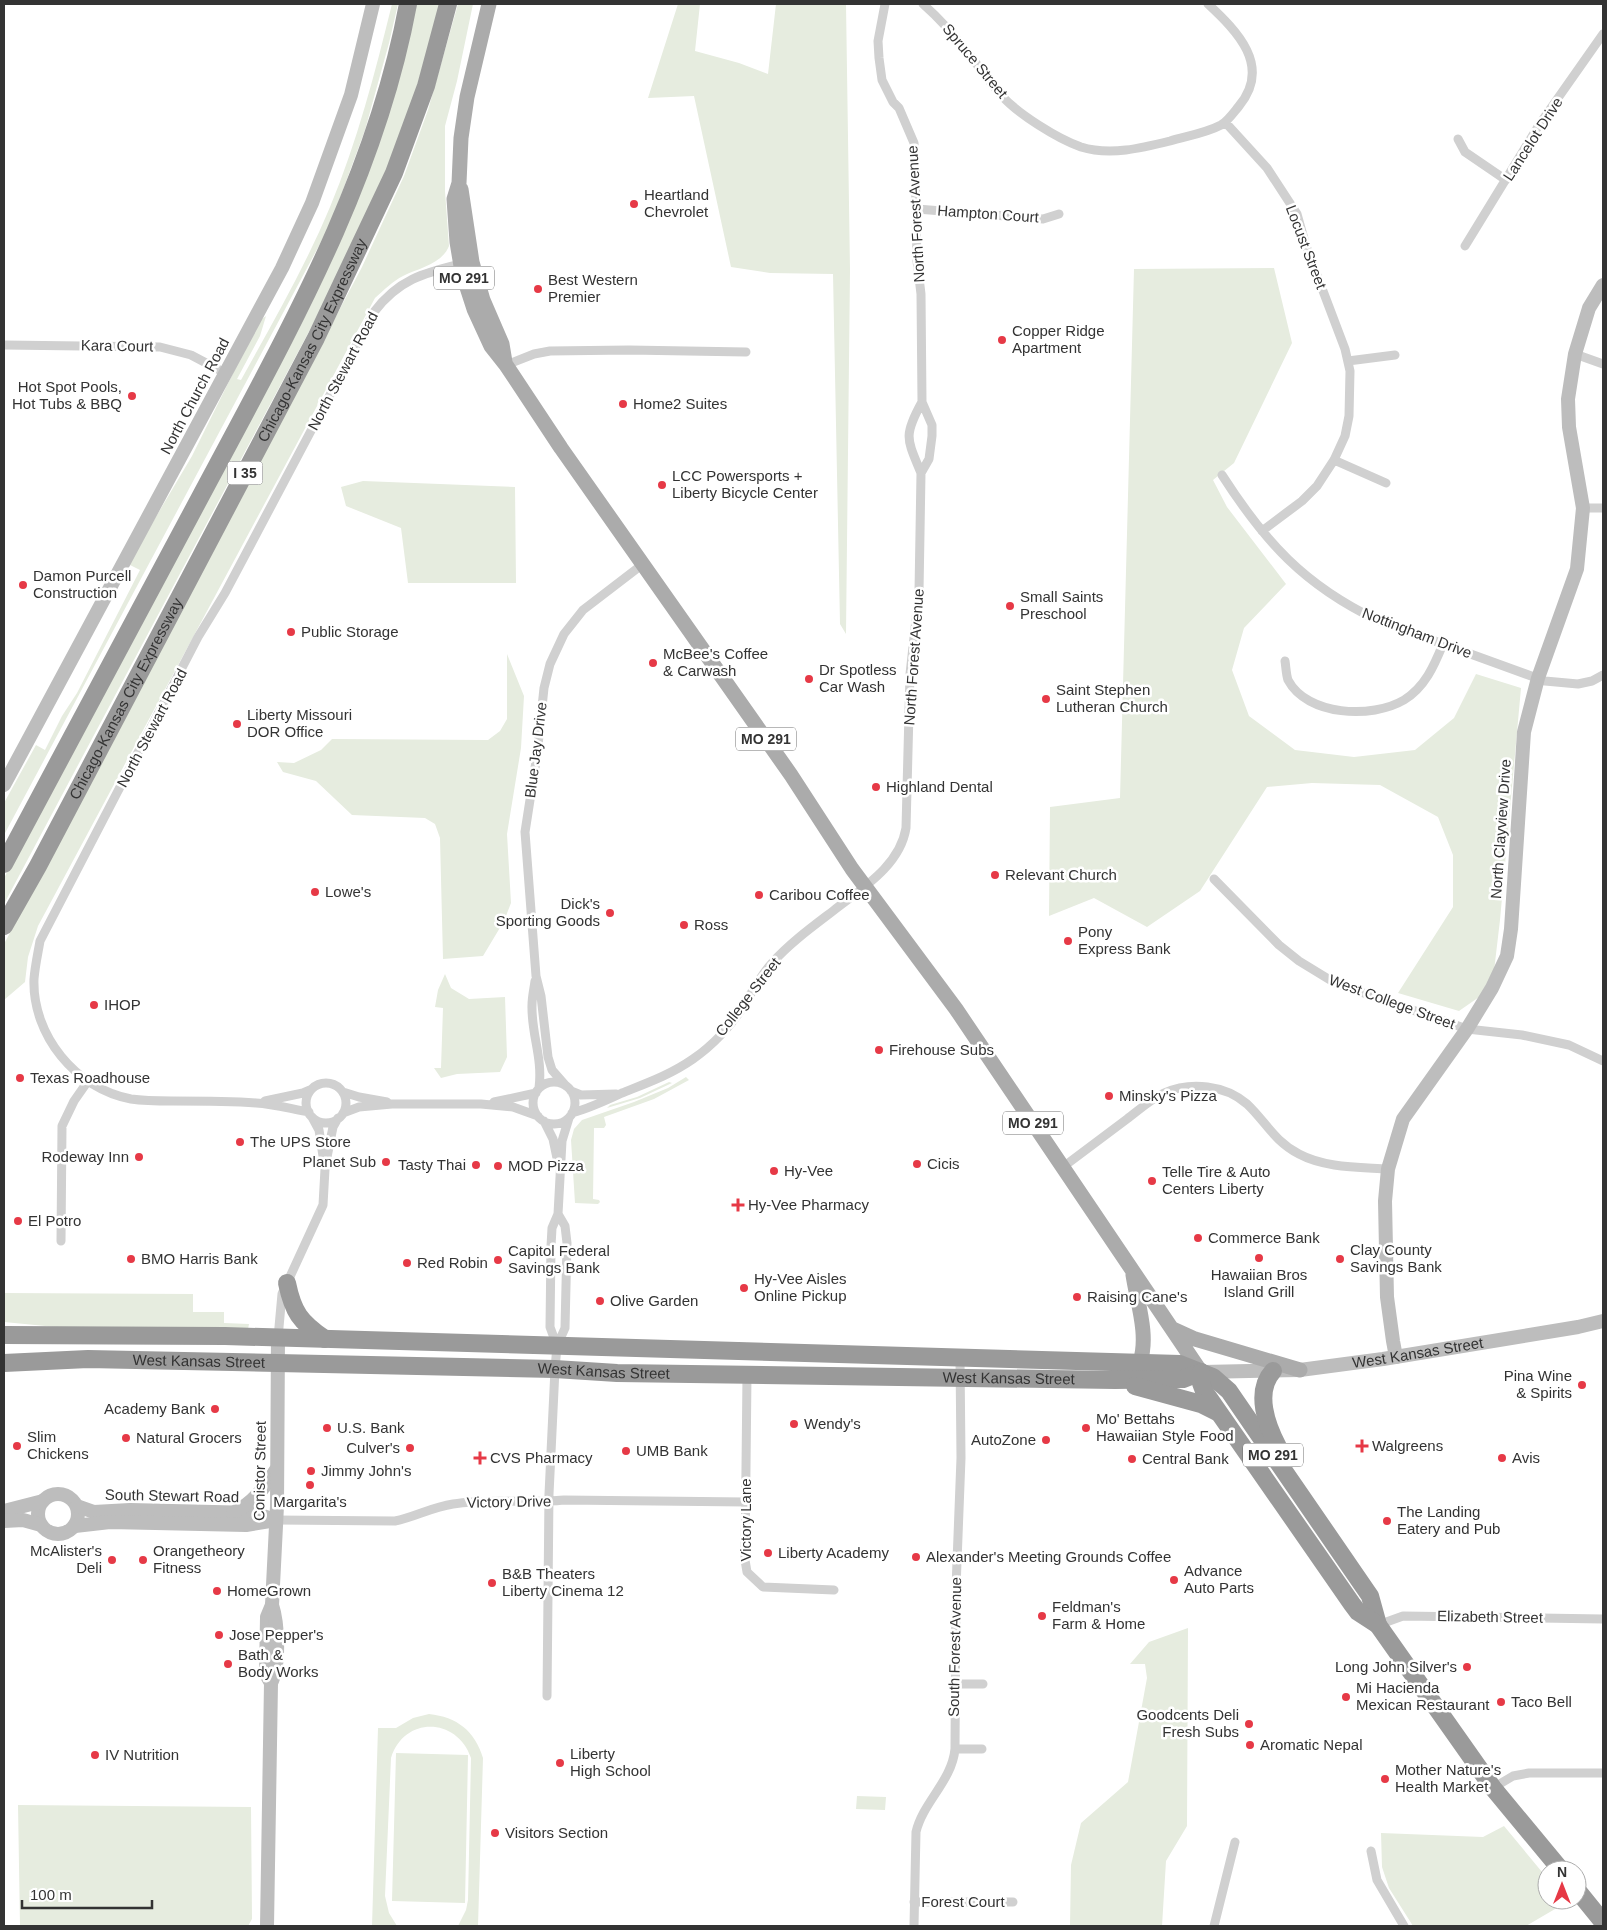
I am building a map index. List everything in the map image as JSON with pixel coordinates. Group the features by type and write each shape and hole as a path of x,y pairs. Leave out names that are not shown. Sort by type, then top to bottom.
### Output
{"highway":[{"name":"Chicago-Kansas City Expressway","path":"4,864 278,352 334,238 364,165 384,103 402,39 408,4"},
{"name":"Chicago-Kansas City Expressway","path":"4,926 38,866 316,338 394,173 426,86 448,4"},
{"path":"287,1283 291,1302 297,1315 309,1328 325,1339"},
{"name":"West Kansas Street","path":"4,1335 128,1335 325,1339 1140,1362 1180,1364 1201,1372"},
{"name":"West Kansas Street","path":"4,1363 88,1359 555,1369 617,1373 1116,1380 1183,1380 1201,1372"},
{"path":"1273,1371 1264,1386 1266,1415 1270,1431 1286,1461 1294,1485"},
{"name":"MO 291","path":"1201,1372 1202,1387 1352,1604 1358,1612 1378,1625"},
{"name":"MO 291","path":"1201,1372 1218,1381 1229,1391 1370,1596 1378,1625 1492,1788 1553,1860"},
{"path":"1116,1380 1201,1404 1212,1408 1222,1417"},
{"path":"1587,1902 1603,1922"}],"main road":[{"name":"North Church Road","path":"4,785 282,268 312,203 351,95 373,4"},
{"name":"MO 291","path":"489,4 467,97 461,138 459,183 454,199 454,211 461,264 470,298 491,346 786,767 852,869 866,885 956,1009 1201,1372"},
{"name":"MO 291","path":"459,183 463,198 472,262 483,300 502,344 506,365"},
{"name":"North Clayview Drive","path":"1396,1357 1387,1297 1385,1201 1388,1169 1403,1119 1467,1029 1492,988 1507,956 1511,929 1524,732 1538,678 1577,569 1583,508 1568,422 1568,399 1575,354 1590,308 1603,285"},
{"path":"1132,1271 1143,1338 1143,1351 1140,1362"},
{"name":"West Kansas Street","path":"1201,1372 1300,1370 1396,1357 1578,1327 1603,1320"},
{"path":"1171,1327 1195,1339 1300,1370"},
{"name":"Conistor Street","path":"267,1926 271,1683 266,1674 267,1617 272,1605 276,1520 278,1338"},
{"path":"232,1513 252,1501 276,1470"},
{"path":"4,1511 43,1500 55,1494 61,1494 68,1496 77,1506 78,1513 75,1526 70,1531 57,1534 45,1530 41,1525 38,1512 43,1500"},
{"name":"South Stewart Road","path":"77,1506 94,1512 130,1510 255,1514 276,1520"},
{"path":"4,1521 23,1520 41,1525"},
{"name":"South Stewart Road","path":"75,1526 110,1522 246,1525 276,1520"}],"street":[{"name":"North Forest Avenue","path":"885,4 878,41 882,80 893,102 899,108 914,143 917,261 921,294 922,402 932,425 932,445 929,459 921,473"},
{"name":"Spruce Street","path":"923,4 938,17 1011,105 1034,122 1079,146 1105,152 1127,150 1199,133 1225,122"},
{"path":"1208,4 1240,37 1251,58 1252,81 1247,93 1225,122"},
{"name":"Lancelot Drive","path":"1464,246 1539,125 1603,34"},
{"name":"Locust Street","path":"1225,122 1267,168 1296,214 1348,361 1350,386 1349,416 1345,436 1334,460 1317,486 1302,501 1262,531"},
{"path":"1458,139 1465,152 1506,180"},
{"name":"Hampton Court","path":"917,210 1043,219 1058,214"},
{"name":"North Stewart Road","path":"310,1115 258,1103 149,1101 129,1098 107,1092 88,1081 68,1066 52,1046 41,1022 36,1001 34,979 40,941 171,693 198,637 225,593 374,312 390,293 412,278 461,264"},
{"name":"Kara Court","path":"4,345 160,347 191,355 225,373"},
{"path":"506,365 534,354 550,351 746,352"},
{"path":"1575,354 1603,364"},
{"path":"1348,361 1395,355"},
{"name":"North Forest Avenue","path":"866,885 895,856 904,838 906,828 910,674 920,592 921,473 908,445 908,430 922,402"},
{"path":"1334,460 1386,483"},
{"name":"Nottingham Drive","path":"1222,475 1262,531 1304,575 1337,599 1377,620 1538,678 1562,684 1578,684 1592,681 1603,675"},
{"path":"1583,508 1603,508"},
{"name":"Blue Jay Drive","path":"568,1088 552,1070 548,1056 541,996 536,976 525,832 537,756 544,688 550,664 564,634 583,610 643,564"},
{"path":"1286,661 1287,678 1300,694 1310,701 1335,710 1367,711 1393,705 1414,692 1431,672 1443,644"},
{"name":"West College Street","path":"1214,879 1279,945 1313,971 1335,983 1467,1029 1519,1034 1563,1044 1603,1061"},
{"name":"College Street","path":"570,1116 657,1080 694,1059 721,1035 742,1009 771,963 801,936 866,885"},
{"name":"Blue Jay Drive","path":"536,976 532,1006 541,1074 538,1091"},
{"path":"61,1241 62,1126 70,1108 88,1081"},
{"path":"481,1104 538,1091 552,1082 568,1088 575,1102 562,1141 558,1214 552,1228 550,1327 557,1346"},
{"path":"325,1169 319,1130 310,1115 306,1101 310,1090 319,1084 333,1084 343,1092 392,1104"},
{"path":"1063,1167 1154,1098 1174,1089 1196,1086 1218,1089 1238,1098 1247,1105 1278,1140 1311,1159 1336,1165 1388,1169"},
{"name":"College Street","path":"568,1088 581,1095 621,1094"},
{"name":"North Stewart Road","path":"258,1103 310,1090"},
{"path":"538,1091 534,1105 553,1139 560,1168"},
{"path":"278,1338 280,1306 287,1283 323,1205 325,1169 333,1127 341,1116 346,1102 343,1092"},
{"path":"310,1115 317,1120 328,1122 359,1107 392,1104 481,1104 513,1106 557,1123 570,1116"},
{"path":"547,1696 550,1502 555,1369 557,1346 565,1328 567,1243 565,1226 558,1214"},
{"name":"South Forest Avenue","path":"914,1926 914,1845 917,1826 950,1769 955,1749 956,1588 961,1458 960,1358"},
{"name":"Victory Lane","path":"747,1375 745,1560 747,1572 763,1587 834,1590"},
{"name":"Victory Drive","path":"276,1520 395,1521 406,1519 436,1507 493,1501 746,1502"},
{"name":"Elizabeth Street","path":"1378,1625 1403,1616 1603,1619"},
{"path":"955,1684 983,1684"},
{"path":"955,1749 982,1749"},
{"path":"1492,1788 1514,1776 1529,1773 1603,1773"},
{"path":"1214,1926 1235,1842"},
{"path":"1371,1851 1377,1880 1404,1926"},
{"name":"Forest Court","path":"914,1902 1012,1902"}],"shaded area":[{"path":"392,4 398,4 365,130 330,225 4,835 4,803 36,745 45,750 62,716 77,693 140,570 128,564 192,456 259,321 266,316 260,336 237,379 241,380 310,251 340,182 357,132"},
{"path":"414,4 440,4 414,97 380,188 354,247 4,904 4,878 234,448 324,275"},
{"path":"458,4 473,4 457,81 445,126 445,191 449,246 446,252 436,261 399,278 375,298 38,926 28,957 25,982 4,1000 4,944 362,267 404,176 428,110"},
{"path":"678,4 700,4 695,51 739,63 768,74 776,4 846,4 850,270 846,634 840,624 833,274 770,273 731,267 694,96 648,98"},
{"path":"1274,268 1292,343 1234,463 1213,480 1227,507 1286,584 1244,628 1232,670 1249,716 1295,750 1354,757 1415,750 1454,718 1476,674 1521,688 1492,988 1459,1011 1398,993 1453,907 1453,855 1438,817 1380,785 1312,783 1267,787 1200,891 1147,927 1094,898 1049,916 1050,807 1120,798 1134,269"},
{"path":"363,481 515,487 516,583 408,583 401,528 346,506 341,487"},
{"path":"507,654 524,696 521,748 507,834 511,903 504,921 483,956 443,959 440,838 435,824 425,818 352,815 316,781 283,772 277,762 294,763 321,750 332,739 488,740 500,731 507,719"},
{"path":"445,974 451,988 469,999 505,997 507,1057 500,1072 457,1074 441,1078 434,1068 441,1068 443,1008 435,1007 438,990"},
{"path":"686,1077 689,1080 654,1099 604,1117 606,1125 604,1128 594,1128 593,1199 600,1202 598,1204 575,1203 571,1140 574,1129 582,1120 668,1088"},
{"path":"669,1082 672,1083 640,1098 607,1108 610,1105 637,1097"},
{"path":"4,1293 193,1294 193,1312 224,1312 224,1323 249,1324 248,1329 66,1328 4,1322"},
{"path":"1188,1628 1187,1826 1166,1861 1162,1926 1070,1926 1071,1865 1081,1823 1128,1782 1147,1678 1145,1664 1130,1664 1149,1642"},
{"path":"429,1714 448,1718 464,1727 480,1748 483,1758 478,1926 458,1926 466,1910 468,1900 471,1758 464,1745 454,1735 443,1729 431,1727 418,1729 407,1735 398,1744 391,1758 385,1896 389,1913 397,1926 372,1926 378,1728 396,1728 413,1718"},
{"path":"396,1753 468,1755 465,1903 392,1901"},
{"path":"857,1796 886,1797 885,1810 856,1809"},
{"path":"18,1805 251,1807 252,1919 248,1926 20,1926"},
{"path":"1504,1826 1537,1866 1537,1910 1553,1910 1526,1926 1413,1926 1389,1888 1382,1867 1381,1833 1483,1837"}],"place":[{"name":"Heartland Chevrolet","path":"634,204"},
{"name":"Best Western Premier","path":"538,289"},
{"name":"Copper Ridge Apartment","path":"1002,340"},
{"name":"Hot Spot Pools, Hot Tubs & BBQ","path":"132,396"},
{"name":"Home2 Suites","path":"623,404"},
{"name":"LCC Powersports + Liberty Bicycle Center","path":"662,485"},
{"name":"Damon Purcell Construction","path":"23,585"},
{"name":"Small Saints Preschool","path":"1010,606"},
{"name":"Public Storage","path":"291,632"},
{"name":"McBee's Coffee & Carwash","path":"653,663"},
{"name":"Dr Spotless Car Wash","path":"809,679"},
{"name":"Saint Stephen Lutheran Church","path":"1046,699"},
{"name":"Liberty Missouri DOR Office","path":"237,724"},
{"name":"Highland Dental","path":"876,787"},
{"name":"Relevant Church","path":"995,875"},
{"name":"Lowe's","path":"315,892"},
{"name":"Caribou Coffee","path":"759,895"},
{"name":"Dick's Sporting Goods","path":"610,913"},
{"name":"Ross","path":"684,925"},
{"name":"Pony Express Bank","path":"1068,941"},
{"name":"IHOP","path":"94,1005"},
{"name":"Firehouse Subs","path":"879,1050"},
{"name":"Texas Roadhouse","path":"20,1078"},
{"name":"Minsky's Pizza","path":"1109,1096"},
{"name":"The UPS Store","path":"240,1142"},
{"name":"Rodeway Inn","path":"139,1157"},
{"name":"Planet Sub","path":"386,1162"},
{"name":"Cicis","path":"917,1164"},
{"name":"Tasty Thai","path":"476,1165"},
{"name":"MOD Pizza","path":"498,1166"},
{"name":"Hy-Vee","path":"774,1171"},
{"name":"Telle Tire & Auto Centers Liberty","path":"1152,1181"},
{"name":"Hy-Vee Pharmacy","path":"738,1205"},
{"name":"El Potro","path":"18,1221"},
{"name":"Commerce Bank","path":"1198,1238"},
{"name":"Hawaiian Bros Island Grill","path":"1259,1258"},
{"name":"BMO Harris Bank","path":"131,1259"},
{"name":"Clay County Savings Bank","path":"1340,1259"},
{"name":"Capitol Federal Savings Bank","path":"498,1260"},
{"name":"Red Robin","path":"407,1263"},
{"name":"Hy-Vee Aisles Online Pickup","path":"744,1288"},
{"name":"Raising Cane's","path":"1077,1297"},
{"name":"Olive Garden","path":"600,1301"},
{"name":"Pina Wine & Spirits","path":"1582,1385"},
{"name":"Academy Bank","path":"215,1409"},
{"name":"Wendy's","path":"794,1424"},
{"name":"U.S. Bank","path":"327,1428"},
{"name":"Mo' Bettahs Hawaiian Style Food","path":"1086,1428"},
{"name":"Natural Grocers","path":"126,1438"},
{"name":"AutoZone","path":"1046,1440"},
{"name":"Slim Chickens","path":"17,1446"},
{"name":"Walgreens","path":"1362,1446"},
{"name":"Culver's","path":"410,1448"},
{"name":"UMB Bank","path":"626,1451"},
{"name":"CVS Pharmacy","path":"480,1458"},
{"name":"Avis","path":"1502,1458"},
{"name":"Central Bank","path":"1132,1459"},
{"name":"Jimmy John's","path":"311,1471"},
{"name":"Margarita's","path":"310,1485"},
{"name":"The Landing Eatery and Pub","path":"1387,1521"},
{"name":"Liberty Academy","path":"768,1553"},
{"name":"Alexander's Meeting Grounds Coffee","path":"916,1557"},
{"name":"McAlister's Deli","path":"112,1560"},
{"name":"Orangetheory Fitness","path":"143,1560"},
{"name":"Advance Auto Parts","path":"1174,1580"},
{"name":"B&B Theaters Liberty Cinema 12","path":"492,1583"},
{"name":"HomeGrown","path":"217,1591"},
{"name":"Feldman's Farm & Home","path":"1042,1616"},
{"name":"Jose Pepper's","path":"219,1635"},
{"name":"Bath & Body Works","path":"228,1664"},
{"name":"Long John Silver's","path":"1467,1667"},
{"name":"Mi Hacienda Mexican Restaurant","path":"1346,1697"},
{"name":"Taco Bell","path":"1501,1702"},
{"name":"Goodcents Deli Fresh Subs","path":"1249,1724"},
{"name":"Aromatic Nepal","path":"1250,1745"},
{"name":"IV Nutrition","path":"95,1755"},
{"name":"Liberty High School","path":"560,1763"},
{"name":"Mother Nature's Health Market","path":"1385,1779"},
{"name":"Visitors Section","path":"495,1833"}]}
